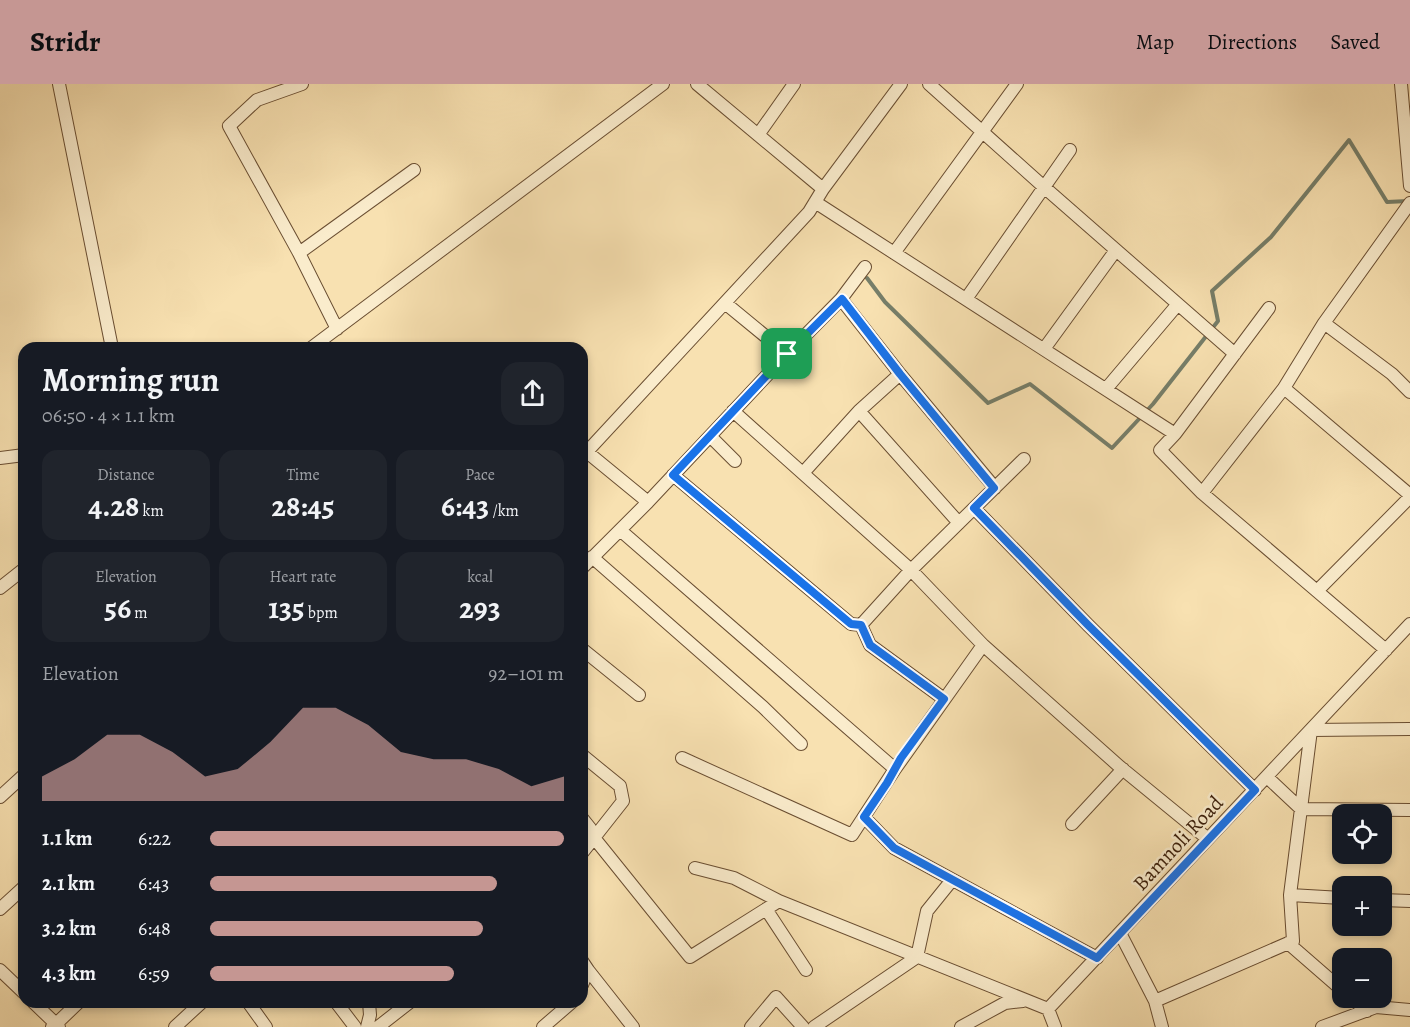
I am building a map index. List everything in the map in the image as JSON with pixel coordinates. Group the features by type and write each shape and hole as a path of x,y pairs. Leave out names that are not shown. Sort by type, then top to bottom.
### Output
{"street":[{"path":"58,84 111,342"},
{"path":"302,84 257,100 229,126 299,253 337,329"},
{"path":"319,342 663,84"},
{"path":"697,84 823,189"},
{"path":"758,135 794,84"},
{"path":"588,451 810,212 823,189 902,84"},
{"path":"929,84 1235,354"},
{"path":"894,253 1017,84"},
{"path":"1401,84 1410,186"},
{"path":"966,299 1070,150"},
{"path":"299,253 414,170"},
{"path":"815,202 1175,434"},
{"path":"1202,493 1284,387 1324,323 1410,203"},
{"path":"1044,349 1116,250"},
{"path":"588,561 842,299 865,267"},
{"path":"842,299 900,374 994,488"},
{"path":"725,303 787,354"},
{"path":"1106,389 1178,304"},
{"path":"1269,308 1175,434 1160,450 1202,493 1386,650"},
{"path":"1324,323 1392,374 1410,392"},
{"path":"803,473 859,411 900,374"},
{"path":"1284,387 1410,496 1318,590"},
{"path":"733,411 911,570 983,645 1123,769 1208,839"},
{"path":"859,411 959,523"},
{"path":"710,436 735,460"},
{"path":"0,458 18,455"},
{"path":"588,456 648,502"},
{"path":"861,625 911,570 1024,459"},
{"path":"673,475 851,624 861,625"},
{"path":"974,508 1088,625 1255,790"},
{"path":"620,530 895,769"},
{"path":"592,557 763,707 801,744"},
{"path":"0,588 18,574"},
{"name":"Bamnoli Road","path":"1048,1009 1410,624"},
{"path":"861,625 870,645 944,699"},
{"path":"682,758 852,835 895,769 983,645"},
{"path":"588,654 639,695"},
{"path":"1155,1001 1293,941 1290,895 1311,730 1410,729"},
{"path":"588,760 620,786 623,801 588,847"},
{"path":"1072,824 1123,769"},
{"path":"1267,777 1301,809 1410,810"},
{"path":"0,797 18,780"},
{"path":"864,817 894,848 1097,958"},
{"path":"588,826 595,839 690,957 779,901"},
{"path":"695,868 734,878 779,901 1048,1009 1055,1027"},
{"path":"814,1027 917,957 927,911 952,880"},
{"path":"0,909 18,893"},
{"path":"1290,895 1332,897"},
{"path":"1392,900 1410,901"},
{"path":"766,909 806,969"},
{"path":"1120,933 1155,1001 1162,1027"},
{"path":"1288,943 1332,981"},
{"path":"588,969 633,1027"},
{"path":"0,970 18,987"},
{"path":"751,1027 776,997 803,1027"},
{"path":"961,1027 1005,1003 1027,1001"},
{"path":"1322,1027 1376,1007 1410,1010"},
{"path":"39,1008 56,1026 72,1008"},
{"path":"175,1027 196,1008"},
{"path":"252,1008 266,1027"},
{"path":"341,1008 356,1027"},
{"path":"367,1027 369,1008"},
{"path":"378,1027 402,1008"},
{"path":"543,1027 565,1008"},
{"path":"1364,1008 1367,1011"}],"waterway":[{"path":"867,278 885,302 988,403 1030,384 1112,448 1153,404 1218,321 1212,291 1271,237 1349,140 1387,202 1408,201"}],"route":[{"path":"842,299 900,374 994,488 974,508 1088,625 1255,790 1097,958 894,848 864,817 901,758 944,699 870,645 861,625 851,624 673,475 787,354 842,299"}]}
